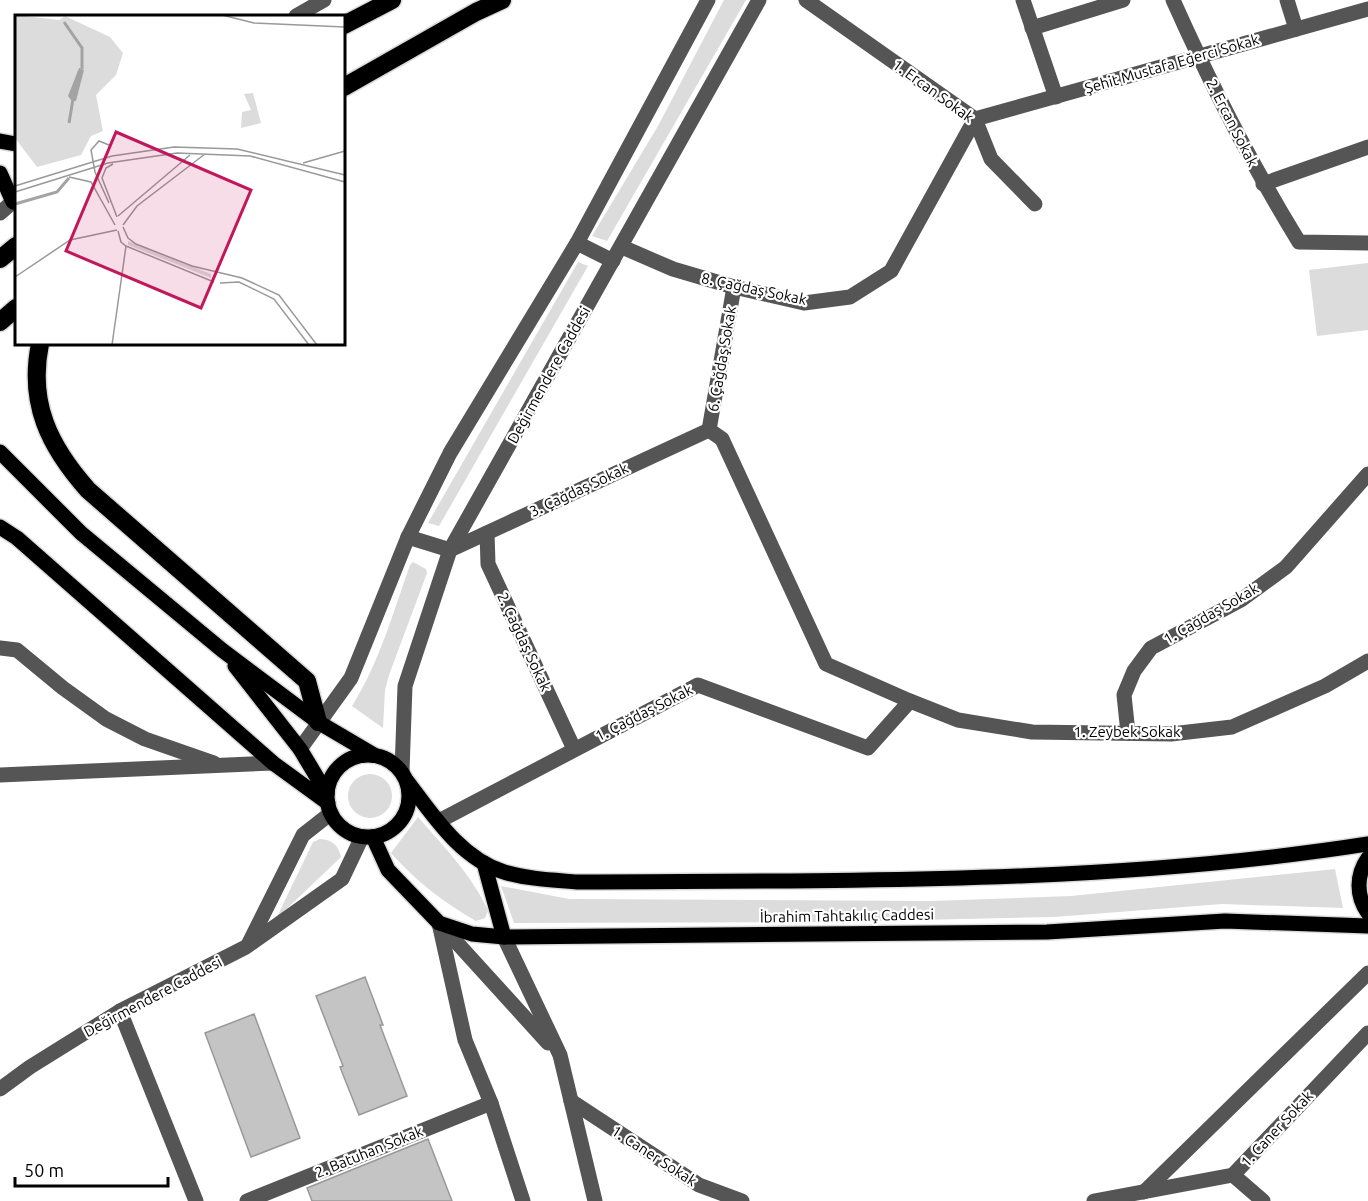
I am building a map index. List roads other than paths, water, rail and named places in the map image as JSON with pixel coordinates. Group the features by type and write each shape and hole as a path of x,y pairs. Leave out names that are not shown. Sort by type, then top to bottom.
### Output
{"highway":[{"path":"345,24 392,0"},
{"path":"345,86 502,0"},
{"path":"0,260 15,247"},
{"path":"0,322 15,309"},
{"path":"40,345 36,362 42,414 49,437 65,463 88,490 307,681 318,722"}],"main road":[{"path":"0,141 15,144"},
{"path":"0,173 15,200"},
{"path":"0,452 81,533 222,650 318,722 374,755 385,758 404,776 458,844 484,863 503,872 577,882 947,880 1143,870 1302,855 1368,844"},
{"path":"0,527 17,538 273,763 329,803"},
{"path":"222,650 300,749 344,829 368,837 383,834 400,822 409,802 404,776"},
{"path":"329,803 332,777 345,762 364,755 374,755"},
{"name":"İbrahim Tahtakılıç Caddesi","path":"368,837 388,870 439,923 472,934 504,937 1047,932 1225,921 1368,926"},
{"path":"1368,858 1358,885 1360,898 1368,913"},
{"path":"484,863 504,937"}],"street":[{"path":"300,749 351,678 408,537 450,453 577,243 708,0"},
{"name":"Değirmendere Caddesi","path":"404,776 405,686 450,550 759,0"},
{"name":"1. Ercan Sokak","path":"806,0 975,119 991,159 1035,204"},
{"path":"1023,0 1056,97"},
{"path":"1032,28 1123,0"},
{"name":"2. Ercan Sokak","path":"1173,0 1263,184 1299,242 1368,243"},
{"path":"1287,0 1296,29"},
{"path":"297,15 318,1"},
{"name":"Şehit Mustafa Eğerci Sokak","path":"975,119 1368,9"},
{"name":"8. Çağdaş Sokak","path":"622,247 673,269 734,287 804,303 850,297 891,272 975,119"},
{"path":"1263,184 1368,147"},
{"path":"0,213 15,200"},
{"path":"577,243 613,261"},
{"name":"6. Çağdaş Sokak","path":"709,430 734,287"},
{"name":"3. Çağdaş Sokak","path":"450,550 709,430"},
{"name":"1. Zeybek Sokak","path":"709,430 722,439 826,663 958,720 1032,732 1171,735 1232,727 1325,686 1368,661"},
{"name":"1. Çağdaş Sokak","path":"1128,733 1124,695 1134,671 1150,648 1241,600 1286,567 1368,474"},
{"name":"2. Çağdaş Sokak","path":"487,533 488,564 574,749"},
{"path":"408,537 450,550"},
{"path":"0,648 17,650 63,688 106,719 145,739 219,765"},
{"name":"1. Çağdaş Sokak","path":"439,821 698,685 868,748 910,701"},
{"path":"0,775 273,763"},
{"path":"246,947 303,835 329,803"},
{"name":"Değirmendere Caddesi","path":"0,1089 30,1067 120,1011 246,947 342,879 368,837"},
{"path":"439,923 560,1055"},
{"path":"439,923 465,1040 491,1103 523,1201"},
{"path":"504,937 560,1055 595,1201"},
{"path":"1144,1192 1368,973"},
{"path":"120,1011 196,1201"},
{"name":"1. Caner Sokak","path":"1094,1201 1233,1175 1368,1033"},
{"name":"1. Caner Sokak","path":"571,1101 699,1185 742,1201"},
{"name":"2. Batuhan Sokak","path":"247,1201 280,1195 491,1103"},
{"path":"1233,1175 1263,1201"}]}
